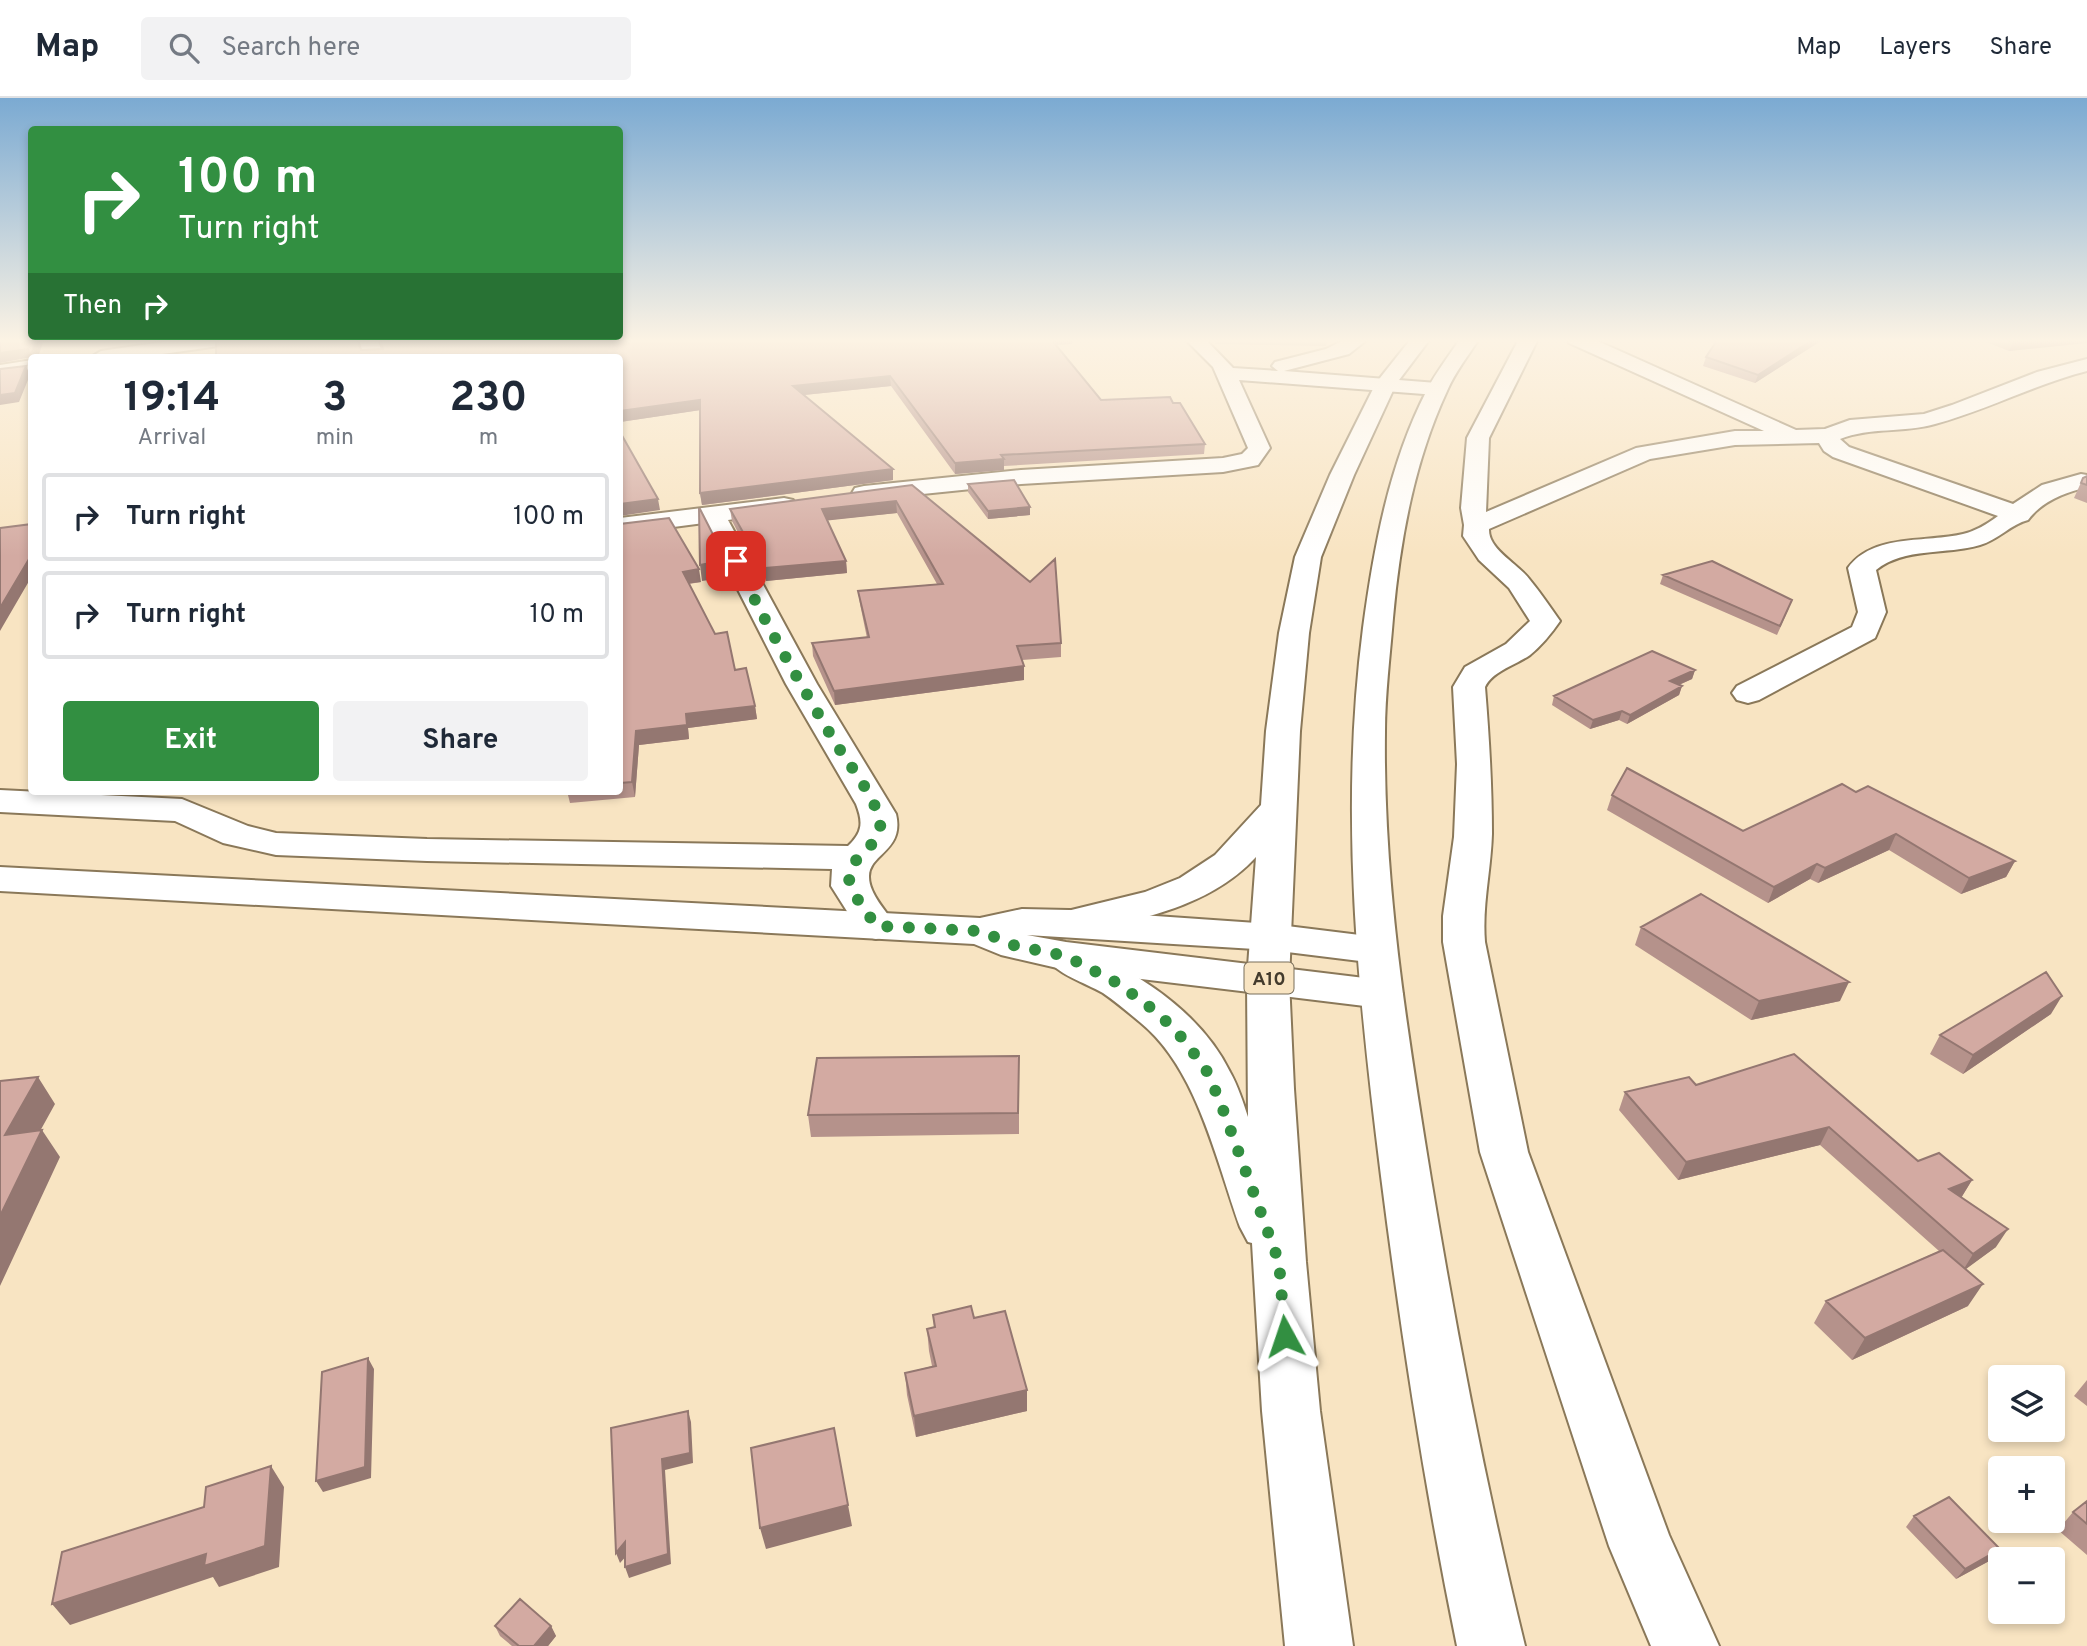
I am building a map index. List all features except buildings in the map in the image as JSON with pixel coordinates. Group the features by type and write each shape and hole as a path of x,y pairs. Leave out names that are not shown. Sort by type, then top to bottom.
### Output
{"street":[{"path":"846,496 1021,477 1223,465 1251,460 1259,448 1243,411"},
{"name":"A10","path":"1319,1646 1291,1411 1279,1262 1268,980 1287,683 1308,557 1372,411"},
{"path":"1429,411 1403,482 1390,539 1380,609 1368,740 1371,882 1381,994 1419,1269 1443,1408 1491,1646"},
{"path":"1492,411 1478,438 1473,508 1477,525 1476,536 1488,554 1518,583 1545,621 1534,636 1517,650 1476,674 1469,687 1474,764 1473,837 1463,916 1464,942 1504,1152 1641,1546 1685,1646"},
{"path":"1739,411 1795,436"},
{"path":"1477,525 1644,453 1735,438 1828,436 1850,427 1944,416 1956,411"},
{"path":"1828,436 1828,443 1833,449 2019,514"},
{"path":"1748,693 1865,632 1872,612 1862,568 1872,558 1892,551 1972,540 2006,524 2038,497 2052,489 2081,481"},
{"path":"623,526 806,502"},
{"path":"713,514 747,585 873,805 880,823 878,837 857,858 850,871 850,884 876,926"},
{"path":"0,801 182,810 236,835 276,844 441,851 857,858"},
{"path":"1067,939 1209,878 1241,850 1278,808"},
{"path":"0,879 980,931 1016,946 1067,939 1271,937 1376,950"},
{"path":"1067,939 1268,980 1381,994"},
{"path":"1067,939 1159,1014 1185,1041 1208,1073 1279,1262"}],"route":[{"path":"736,561 833,739 873,805 880,823 878,837 857,858 850,871 850,884 876,926 980,931 1016,946 1066,956 1119,984 1159,1014 1185,1041 1208,1073 1222,1107 1279,1262 1285,1336"}]}
